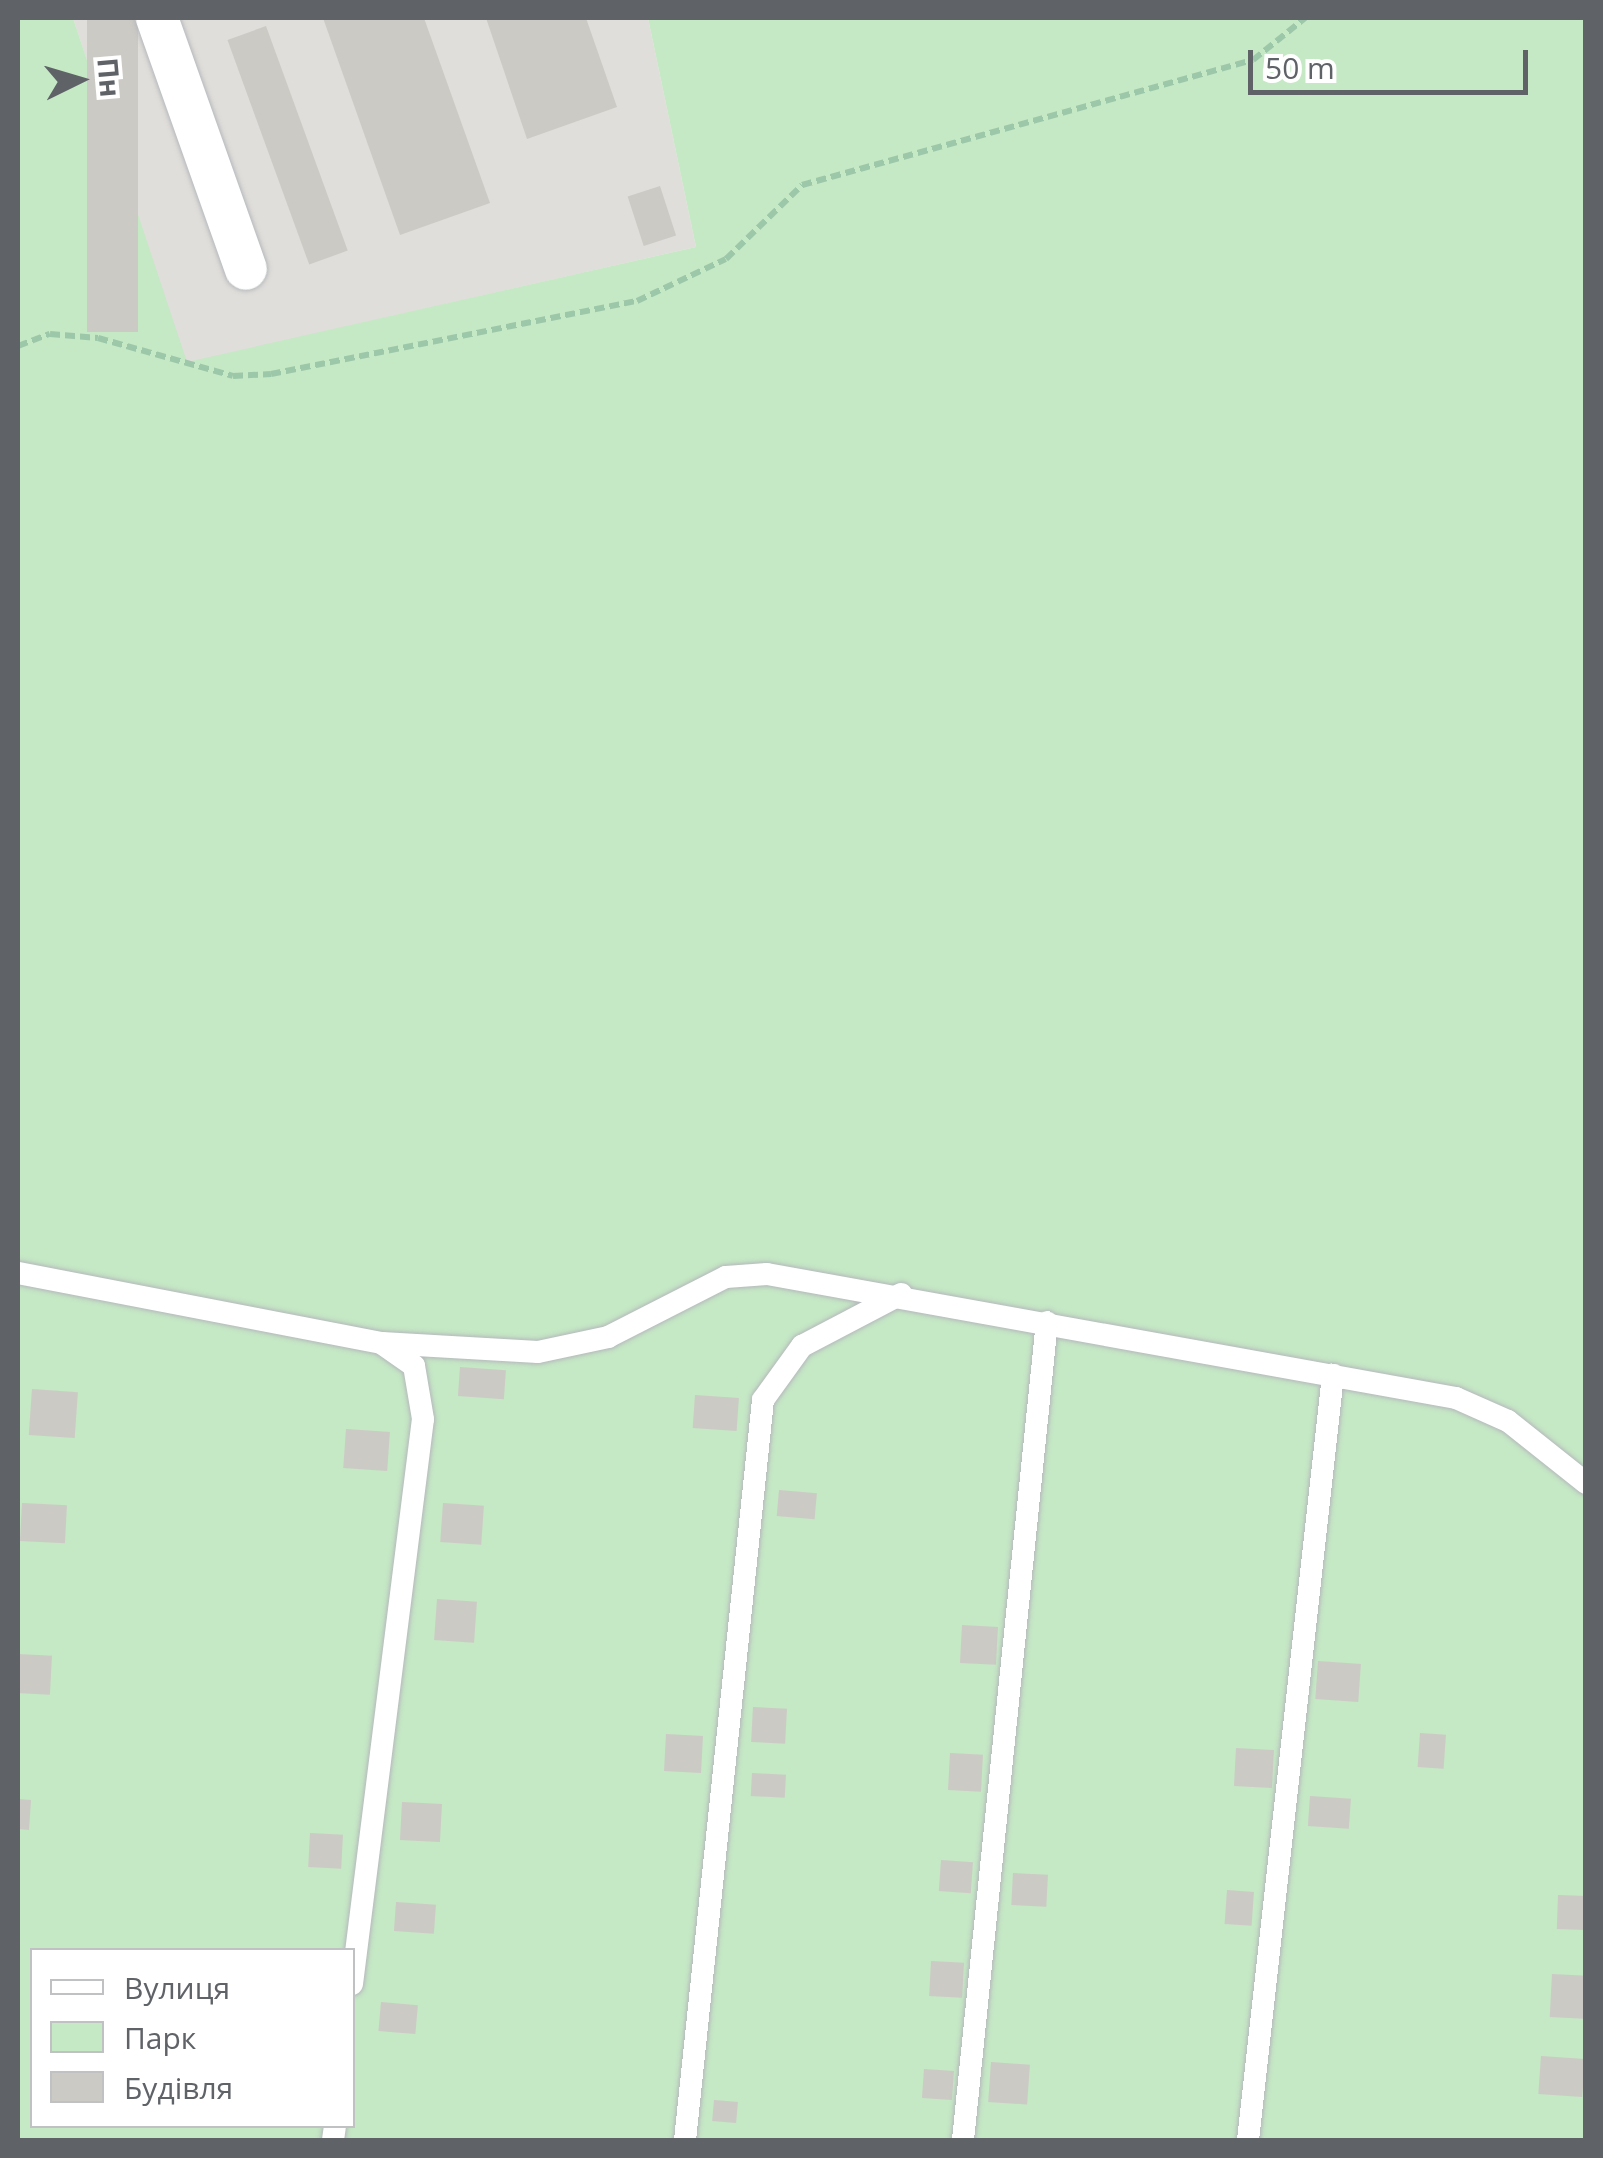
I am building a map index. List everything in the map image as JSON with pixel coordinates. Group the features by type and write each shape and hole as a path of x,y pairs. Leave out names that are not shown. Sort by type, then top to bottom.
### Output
{"street":[{"path":"157,18 246,269"}],"lane":[{"path":"18,1281 382,1343 538,1352 608,1337 726,1278 767,1274 901,1294 1333,1375 1491,1413 1586,1483"},
{"path":"685,2140 763,1400 802,1346 901,1294"},
{"path":"964,2140 1047,1322"},
{"path":"355,1960 423,1419 414,1366 382,1343"},
{"path":"1248,2140 1333,1375"}],"path":[{"path":"18,346 50,334 98,338 233,376 272,374 637,301 726,259 802,185 1252,60 1305,18"}],"shaded area":[{"path":"73,18 648,18 696,247 186,363"}],"green space":[{"path":"18,18 73,18 187,362 696,247 648,18 1585,18 1585,2140 18,2140"}],"building":[{"path":"87,18 138,18 138,332 87,332"},
{"path":"323,18 424,18 490,203 400,235"},
{"path":"486,18 586,18 617,107 527,139"},
{"path":"266,26 348,251 309,265 227,40"},
{"path":"660,186 676,235 644,246 628,197"},
{"path":"460,1367 506,1370 504,1399 458,1396"},
{"path":"32,1389 78,1392 75,1438 29,1435"},
{"path":"695,1395 739,1398 737,1431 693,1428"},
{"path":"346,1429 390,1432 387,1471 343,1468"},
{"path":"779,1490 817,1493 815,1519 777,1516"},
{"path":"22,1503 67,1505 65,1543 20,1541"},
{"path":"443,1503 484,1506 481,1545 440,1542"},
{"path":"437,1599 477,1602 474,1643 434,1640"},
{"path":"962,1625 998,1627 996,1665 960,1663"},
{"path":"18,1654 52,1656 50,1695 18,1693"},
{"path":"1318,1661 1361,1664 1358,1702 1315,1699"},
{"path":"753,1707 787,1709 785,1744 751,1742"},
{"path":"1420,1733 1446,1735 1444,1769 1418,1767"},
{"path":"666,1734 703,1736 701,1773 664,1771"},
{"path":"1236,1748 1274,1750 1272,1788 1234,1786"},
{"path":"950,1753 983,1755 981,1792 948,1790"},
{"path":"752,1773 786,1775 785,1798 751,1796"},
{"path":"1310,1796 1351,1799 1349,1829 1308,1826"},
{"path":"18,1799 31,1800 29,1830 18,1829"},
{"path":"402,1802 442,1804 440,1842 400,1840"},
{"path":"310,1833 343,1835 341,1869 308,1867"},
{"path":"941,1860 973,1862 971,1893 939,1891"},
{"path":"1013,1873 1048,1875 1046,1907 1011,1905"},
{"path":"1227,1890 1254,1892 1252,1926 1225,1924"},
{"path":"1558,1895 1586,1896 1585,1930 1557,1929"},
{"path":"396,1902 436,1905 434,1934 394,1931"},
{"path":"931,1961 964,1963 962,1998 929,1996"},
{"path":"1552,1974 1586,1976 1584,2019 1550,2017"},
{"path":"381,2002 418,2005 415,2034 378,2031"},
{"path":"1541,2056 1585,2059 1582,2097 1538,2094"},
{"path":"991,2062 1030,2065 1027,2105 988,2102"},
{"path":"924,2069 954,2071 952,2100 922,2098"},
{"path":"714,2100 738,2102 736,2123 712,2121"}]}
